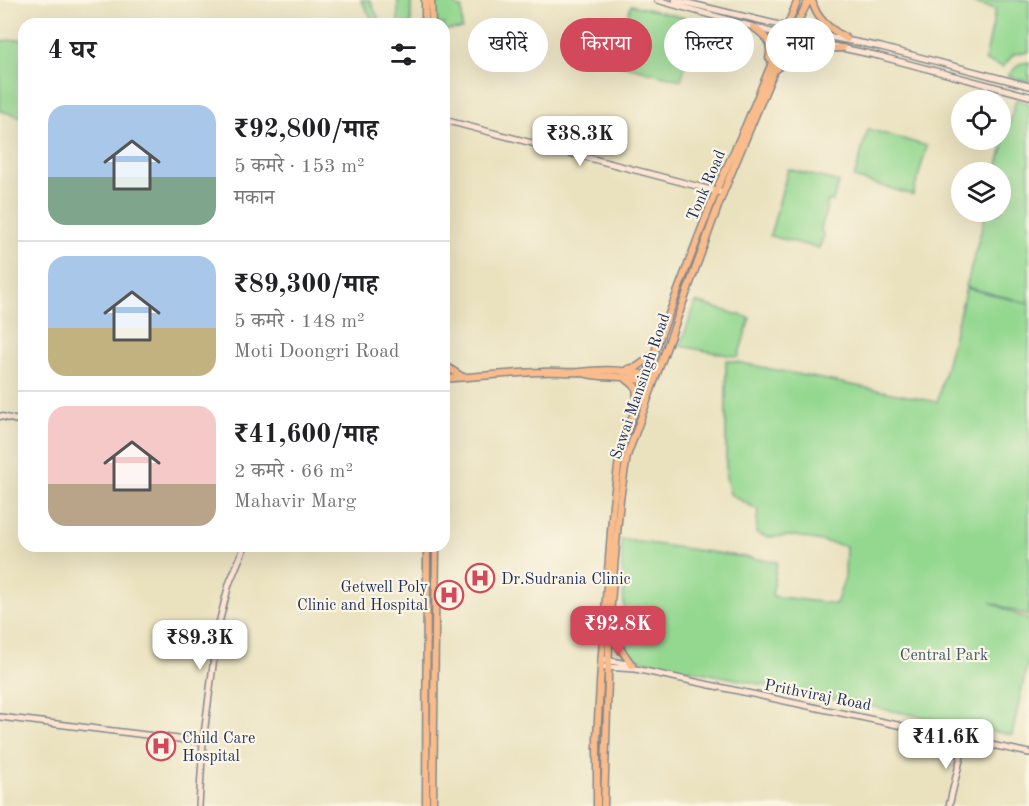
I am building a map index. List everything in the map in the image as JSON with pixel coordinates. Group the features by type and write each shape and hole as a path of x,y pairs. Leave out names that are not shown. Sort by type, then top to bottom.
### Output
{"main road":[{"path":"424,0 425,18"},
{"path":"431,0 432,18"},
{"path":"793,18 798,0"},
{"path":"810,0 819,18 830,29 847,39"},
{"name":"Sawai Mansingh Road","path":"797,18 810,0"},
{"path":"754,28 765,36 771,48 767,79"},
{"path":"767,79 781,63 799,52 843,48"},
{"path":"767,79 769,72"},
{"name":"Sawai Mansingh Road","path":"604,806 605,663 615,538 624,471 653,381 720,192 771,72"},
{"name":"Tonk Road","path":"605,663 616,474 620,452 657,347 720,192"},
{"path":"621,373 646,362 657,347"},
{"path":"450,369 463,377"},
{"path":"450,378 589,370 621,373 653,381"},
{"path":"621,373 636,387 637,404"},
{"path":"426,806 427,552"},
{"path":"433,806 436,552"},
{"path":"609,633 634,667"},
{"path":"597,806 597,737 605,663"}],"street":[{"path":"657,0 721,18"},
{"path":"675,0 766,22"},
{"path":"835,37 1029,86"},
{"path":"835,46 1029,96"},
{"path":"450,122 720,192"},
{"path":"0,416 18,420"},
{"path":"199,806 203,742 218,627 229,584 242,552"},
{"name":"Prithviraj Road","path":"605,663 634,667 1029,753"},
{"path":"0,717 203,742"},
{"path":"950,806 965,739"}],"green space":[{"path":"361,0 370,0 378,18 372,18"},
{"path":"398,0 411,0 411,18 398,18"},
{"path":"963,0 1029,0 1029,52 1014,54 1003,67 985,61 996,9"},
{"path":"456,3 458,8 462,8 462,29 450,30 450,18 437,18 436,4"},
{"path":"631,5 685,18 664,18 664,72 683,72 681,80 649,72 652,72 652,18 627,18"},
{"path":"18,40 18,116 0,111 0,41"},
{"path":"1029,62 1029,82 1008,76 1019,64"},
{"path":"1016,99 1029,103 1029,303 966,287 983,222 1011,222 1011,162 999,162 1002,150 1011,150 1011,117"},
{"path":"868,129 927,146 913,195 854,178"},
{"path":"788,169 839,182 833,201 828,201 821,230 824,236 819,248 770,236"},
{"name":"Central Park","path":"966,288 1029,304 1029,616 990,602 1029,620 1029,656 1012,735 626,657 621,539 777,562 772,596 836,604 845,577 846,546 796,536 766,537 756,533 758,510 730,494 726,477 726,360 937,402"},
{"path":"696,302 750,318 738,357 680,346"}],"place":[{"name":"Dr.Sudrania Clinic","path":"480,578"},
{"name":"Getwell Poly Clinic and Hospital","path":"449,595"},
{"name":"Child Care Hospital","path":"161,746"}]}
